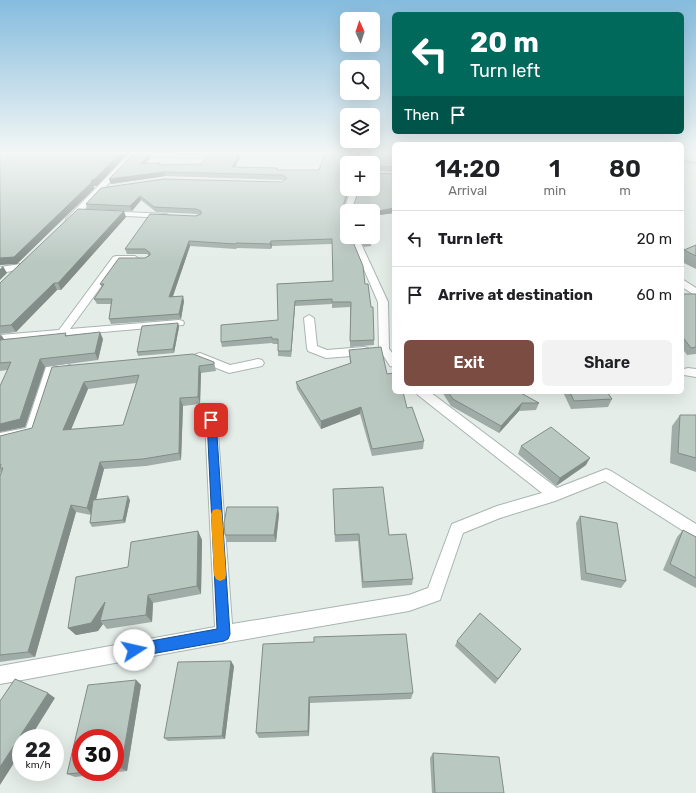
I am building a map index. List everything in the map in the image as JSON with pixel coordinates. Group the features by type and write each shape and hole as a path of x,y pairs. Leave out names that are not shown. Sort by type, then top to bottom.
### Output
{"street":[{"path":"61,228 82,212 98,189"},
{"path":"102,213 173,216"},
{"path":"357,244 382,302 384,349 392,360"},
{"path":"62,333 116,259 147,259"},
{"path":"0,270 24,264 10,277"},
{"path":"684,284 696,293"},
{"path":"309,318 312,348 326,354 384,349"},
{"path":"0,338 179,324"},
{"path":"189,356 196,356 230,369 258,363"},
{"path":"0,438 31,432 50,370 81,367"},
{"path":"425,394 555,495"},
{"path":"211,420 224,634"},
{"path":"0,674 409,603 434,594 457,529 497,512 555,495 606,475 696,532"}],"building":[{"path":"0,189 85,189 14,257 0,258"},
{"path":"100,189 340,189 340,196 346,196 344,204 340,204 340,244 354,244 363,266 365,284 368,284 371,307 373,307 374,340 350,341 351,302 332,302 332,299 295,301 291,351 278,351 278,339 272,339 272,337 221,342 221,325 278,320 277,284 333,281 332,239 271,241 270,244 235,244 189,241 169,297 183,296 179,314 109,319 112,299 94,299 104,284 100,284 119,258 145,258 150,255 150,253 145,249 125,249 150,214 196,216 201,214 201,211 196,209 154,207 140,196 130,206 86,204"},
{"path":"380,189 392,189 392,208 380,211 380,204 354,204 357,196 380,196"},
{"path":"78,209 124,211 58,283 54,283 11,325 0,326 0,283"},
{"path":"696,245 696,256 684,250"},
{"path":"684,294 696,294 696,347 691,348 684,339"},
{"path":"178,323 173,349 137,352 142,326"},
{"path":"100,332 95,353 40,359 20,419 0,424 0,386 11,362 0,363 0,340 66,333 65,336"},
{"path":"381,347 387,374 392,373 392,394 404,394 407,408 412,407 424,441 372,449 361,407 321,421 296,382 351,363 349,350"},
{"path":"193,354 214,362 214,364 199,366 198,397 180,398 179,453 143,459 100,462 87,508 71,505 28,652 0,655 0,476 3,468 0,468 0,436 32,428 52,367","holes":["139,375 123,425 63,430 84,382"]},
{"path":"449,394 523,394 539,403 522,403 501,426 453,399"},
{"path":"571,394 608,394 612,399 574,401"},
{"path":"680,415 696,415 696,458 678,453"},
{"path":"551,427 590,458 560,478 521,446"},
{"path":"383,487 389,535 406,534 413,579 363,582 359,534 335,535 333,489"},
{"path":"128,496 123,520 90,523 93,500"},
{"path":"227,507 278,507 274,535 225,535 224,523"},
{"path":"580,516 617,523 626,581 586,573"},
{"path":"683,530 696,537 696,578 670,564"},
{"path":"198,531 197,586 148,595 146,615 100,621 105,602 91,623 68,628 76,577 128,567 131,542"},
{"path":"480,613 521,649 498,679 457,641"},
{"path":"406,634 413,693 309,697 308,731 256,733 263,644 314,642 314,637"},
{"path":"231,661 222,736 164,738 178,662"},
{"path":"15,679 48,693 25,729 12,729 12,748 0,767 0,701"},
{"path":"136,680 124,750 124,729 78,729 88,685"},
{"path":"72,753 72,774 67,774"},
{"path":"433,753 499,757 504,793 435,793"}],"slow traffic":[{"path":"217,514 220,575"}],"route":[{"path":"134,650 224,634 211,420"}]}
